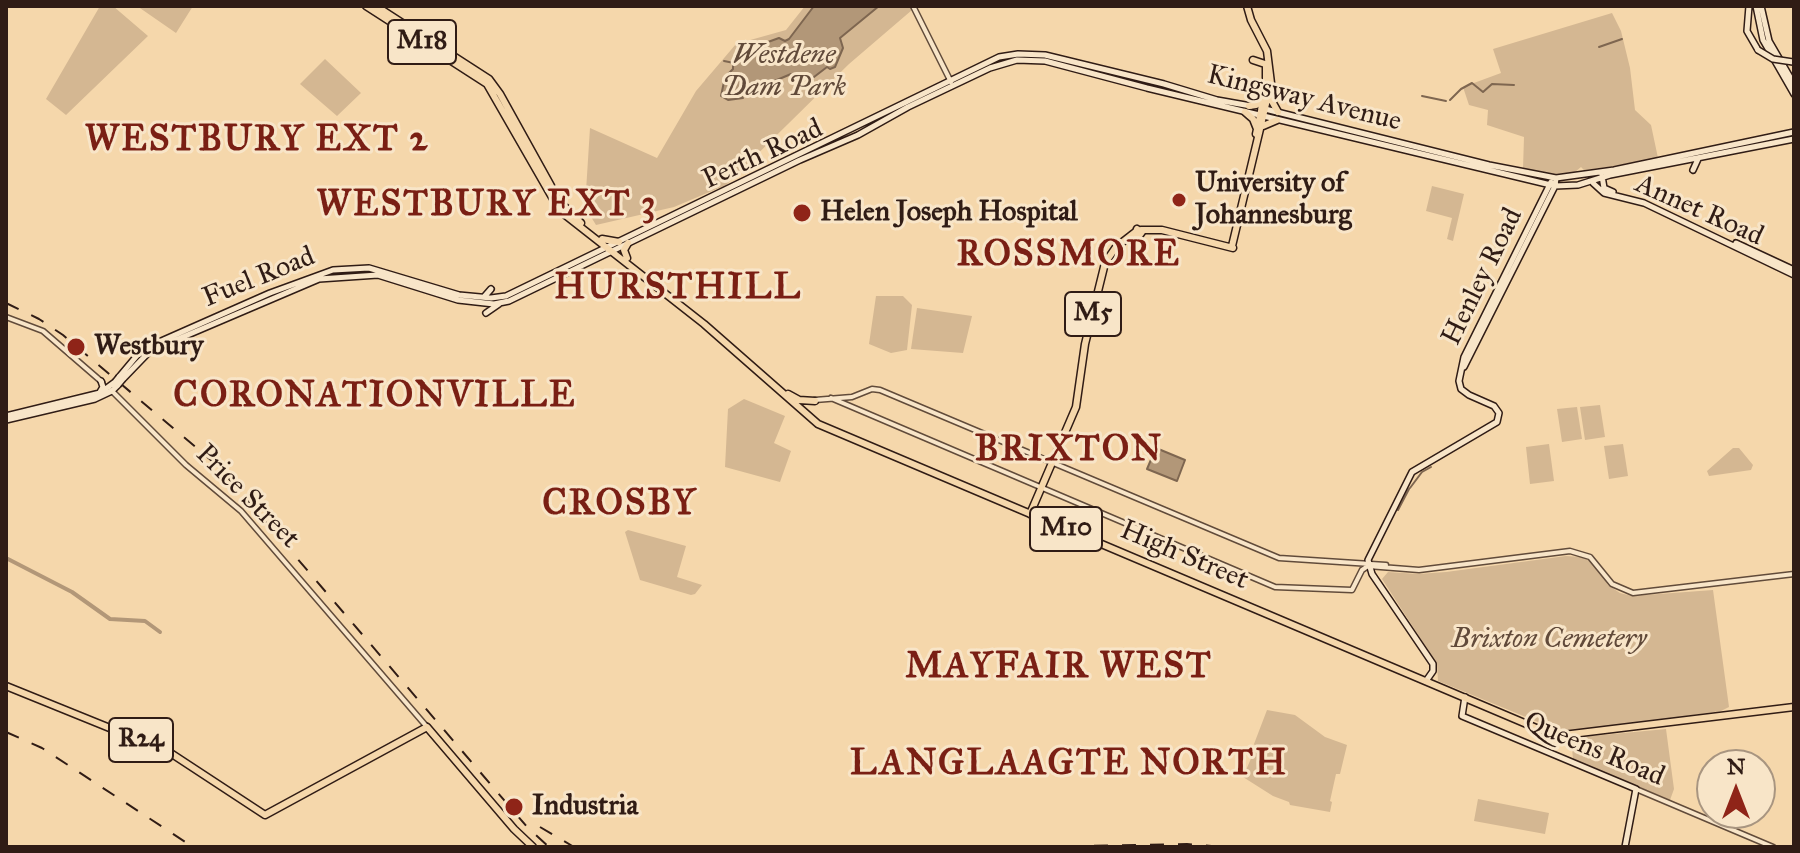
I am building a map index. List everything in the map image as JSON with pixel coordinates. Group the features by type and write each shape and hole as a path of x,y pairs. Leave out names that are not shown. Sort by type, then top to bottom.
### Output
{"main road":[{"name":"M18","path":"366,6 480,76"},
{"name":"M18","path":"376,6 480,76 494,93 560,211 613,247"},
{"name":"M5","path":"1031,513 1076,407 1085,344 1104,268 1112,251 1127,238 1151,230 1232,246 1267,97 1267,62 1246,6"},
{"name":"M5","path":"1246,6 1267,62 1267,97"},
{"path":"1749,6 1747,31 1758,50 1773,59 1793,62"},
{"path":"1758,6 1769,41 1794,84"},
{"path":"1758,6 1763,40 1794,94"},
{"path":"1253,60 1267,62 1274,52 1258,34"},
{"name":"Kingsway Avenue","path":"999,57 1045,55 1164,84 1247,109"},
{"name":"Perth Road","path":"613,247 628,243 800,160 849,140 999,57"},
{"name":"Perth Road","path":"613,247 951,83 1021,59"},
{"name":"Kingsway Avenue","path":"1021,59 1045,61 1127,83 1263,112 1553,186 1571,187 1590,182 1601,175"},
{"path":"1110,78 1116,87 1127,83"},
{"path":"1267,97 1278,116 1259,128 1247,109 1267,97"},
{"name":"Kingsway Avenue","path":"1278,116 1554,178 1601,175"},
{"path":"1601,175 1794,132"},
{"path":"1601,175 1794,139"},
{"path":"1466,159 1474,153"},
{"path":"1693,170 1699,158"},
{"name":"Annet Road","path":"1601,175 1603,186 1608,191 1647,201 1794,274"},
{"name":"Henley Road","path":"1369,564 1373,548 1412,472 1489,429 1498,420 1498,411 1494,406 1462,390 1459,383 1461,372 1553,186 1554,178"},
{"name":"Annet Road","path":"1590,182 1604,193 1644,203 1794,274"},
{"path":"596,253 599,239 613,247"},
{"path":"627,258 624,250 628,243"},
{"path":"613,247 501,300 485,313 482,300 491,295 501,300 511,300 613,247"},
{"name":"M10","path":"613,247 748,357 798,405"},
{"name":"M10","path":"613,247 798,405"},
{"name":"Fuel Road","path":"119,381 142,350 318,274 339,269 373,269 482,300"},
{"name":"Fuel Road","path":"111,390 150,351 319,279 378,275 458,300 482,300 491,295 501,300"},
{"path":"701,329 719,336"},
{"path":"163,340 164,330"},
{"path":"100,393 103,387 101,381"},
{"path":"6,418 111,390"},
{"path":"6,418 78,404 111,390"},
{"path":"785,392 799,400 815,401"},
{"name":"High Street","path":"798,405 819,423 1423,682"},
{"path":"1369,564 1375,579 1433,664 1433,671 1423,682"},
{"name":"M10","path":"1423,682 1560,736 1794,705"},
{"name":"R24","path":"6,686 169,752 265,815 427,727"},
{"name":"Queens Road","path":"1465,698 1462,716 1636,789"},
{"path":"427,727 533,847"},
{"path":"1625,847 1636,789"}],"street":[{"path":"913,6 951,83"},
{"name":"Price Street","path":"6,317 43,331 111,390 182,461 241,511 427,727"},
{"path":"798,405 852,397 872,389 880,390 1279,558 1419,570 1573,551 1590,557 1612,584 1630,593 1794,574"},
{"path":"831,398 1273,586 1352,590 1362,570 1369,564"},
{"name":"Queens Road","path":"1636,789 1773,847"}],"green space":[{"path":"100,6 113,6 148,36 66,115 46,99"},
{"path":"137,6 193,6 176,33"},
{"name":"Westdene Dam Park","path":"805,6 910,6 912,10 849,64 726,185 674,207 596,225 585,207 590,128 657,158 696,91 736,44 786,30"},
{"path":"1612,13 1621,31 1630,68 1635,110 1651,125 1658,158 1584,170 1581,167 1575,172 1557,175 1523,169 1524,137 1487,125 1488,110 1469,105 1463,87 1501,73 1493,49"},
{"path":"325,59 361,93 337,116 300,84"},
{"path":"1432,186 1464,194 1453,241 1447,239 1452,218 1426,211"},
{"path":"876,296 903,296 912,305 907,350 891,353 869,344"},
{"path":"917,308 972,316 963,353 911,349"},
{"path":"744,399 785,416 774,443 791,451 780,482 725,467 728,409"},
{"path":"1600,405 1605,437 1585,440 1580,407"},
{"path":"1577,407 1582,439 1562,442 1557,409"},
{"path":"1549,444 1554,481 1530,484 1526,447"},
{"path":"1623,444 1628,476 1609,479 1604,446"},
{"path":"1733,448 1739,448 1753,465 1751,470 1709,476 1707,471"},
{"path":"628,530 686,546 677,577 702,585 695,594 640,580 625,532"},
{"name":"Brixton Cemetery","path":"1566,556 1582,557 1594,563 1608,585 1632,596 1713,590 1729,707 1721,711 1560,731 1438,681 1437,664 1382,579 1388,572 1446,572"},
{"path":"1267,710 1295,715 1325,737 1347,745 1340,774 1336,774 1330,812 1290,805 1243,777"},
{"path":"1666,729 1674,789 1670,800 1573,759 1571,738"},
{"path":"1478,799 1549,813 1545,834 1474,821"}],"shaded area":[{"path":"814,6 879,6 840,38 843,48 835,67 827,67 814,77 801,79 791,74 765,85 758,93 740,94 743,98 728,100 721,96 725,77 733,69 733,62 754,47 779,38 789,39"},
{"path":"1156,448 1185,460 1177,481 1147,469"}],"waterway":[{"path":"1599,47 1622,39"},
{"path":"724,61 734,63"},
{"path":"1450,100 1472,83 1483,92 1492,84 1514,85"},
{"path":"1422,96 1446,101"},
{"path":"1410,488 1422,472 1431,467"},
{"path":"1398,510 1409,489"},
{"path":"6,558 72,592 110,619 145,621 160,632"}],"railway":[{"path":"6,303 63,335 218,466 528,828 549,847"},
{"path":"6,732 42,748 193,847"},
{"path":"540,827 574,847"},
{"path":"1038,847 1187,844 1223,847"}],"place":[{"name":"University of Johannesburg","path":"1179,200"},
{"name":"Helen Joseph Hospital","path":"802,213"},
{"name":"Westbury","path":"76,347"},
{"name":"Industria","path":"514,807"}],"district":[{"name":"WESTBURY EXT 2","path":"257,141"},
{"name":"WESTBURY EXT 3","path":"487,206"},
{"name":"ROSSMORE","path":"1069,256"},
{"name":"HURSTHILL","path":"678,289"},
{"name":"CORONATIONVILLE","path":"375,397"},
{"name":"BRIXTON","path":"1069,451"},
{"name":"CROSBY","path":"620,505"},
{"name":"MAYFAIR WEST","path":"1059,668"},
{"name":"LANGLAAGTE NORTH","path":"1069,765"}]}
